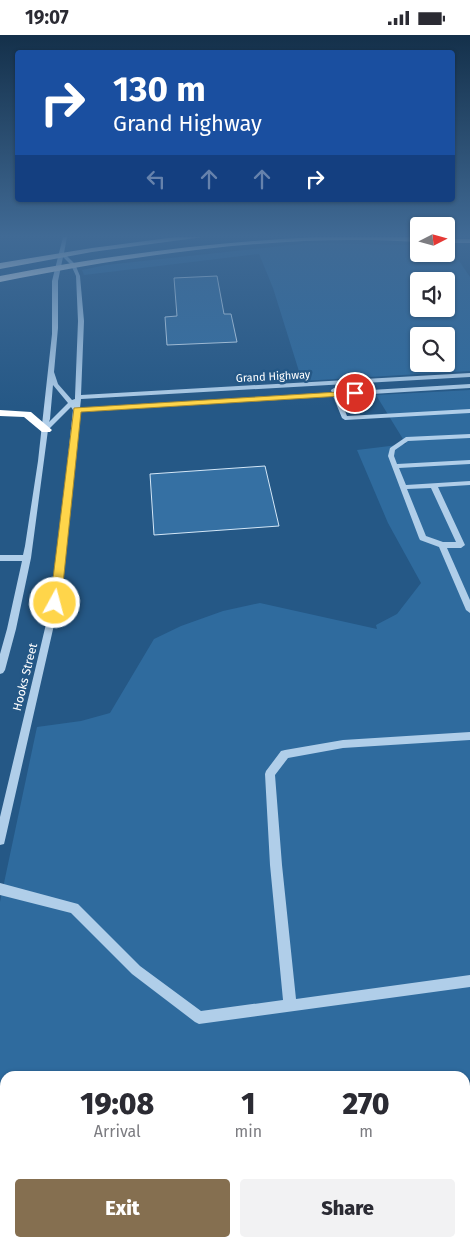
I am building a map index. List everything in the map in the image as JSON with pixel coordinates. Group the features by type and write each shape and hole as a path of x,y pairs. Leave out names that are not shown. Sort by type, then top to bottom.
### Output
{"highway":[{"path":"0,413 27,414 46,430"}],"street":[{"name":"Hooks Street","path":"0,670 27,558 46,430 56,333 55,294"},
{"name":"Hooks Street","path":"0,840 55,603 74,407 78,397 81,321 79,294"},
{"path":"46,430 49,423 74,407 55,384 51,371"},
{"name":"Grand Highway","path":"78,397 470,375"},
{"path":"332,383 345,418 470,411"},
{"name":"Grand Highway","path":"74,407 470,386"},
{"path":"470,435 406,439 392,449 391,456 424,539 442,545 470,545"},
{"path":"395,466 470,462"},
{"path":"403,487 470,483"},
{"path":"433,485 461,545"},
{"path":"442,545 470,610"},
{"path":"0,558 27,558"},
{"path":"290,1005 270,774 285,754 343,744 470,736"},
{"path":"0,889 74,908 136,970 199,1018 470,981"}],"shaded area":[{"path":"275,294 410,294 410,317 455,317 455,294 470,294 470,371 455,372 455,327 410,327 410,372 453,372 302,381"},
{"path":"470,390 470,1071 0,1071 0,902 37,727 81,721 110,713 154,639 181,626 223,611 260,603 377,629 376,625 397,614 421,583 388,523 357,450 406,444 376,395"}],"building":[{"path":"175,294 220,294 224,314 231,314 237,342 167,345 165,317 177,316"},
{"path":"265,466 279,526 154,535 150,474"}],"route":[{"path":"55,603 77,410 355,393"}]}
